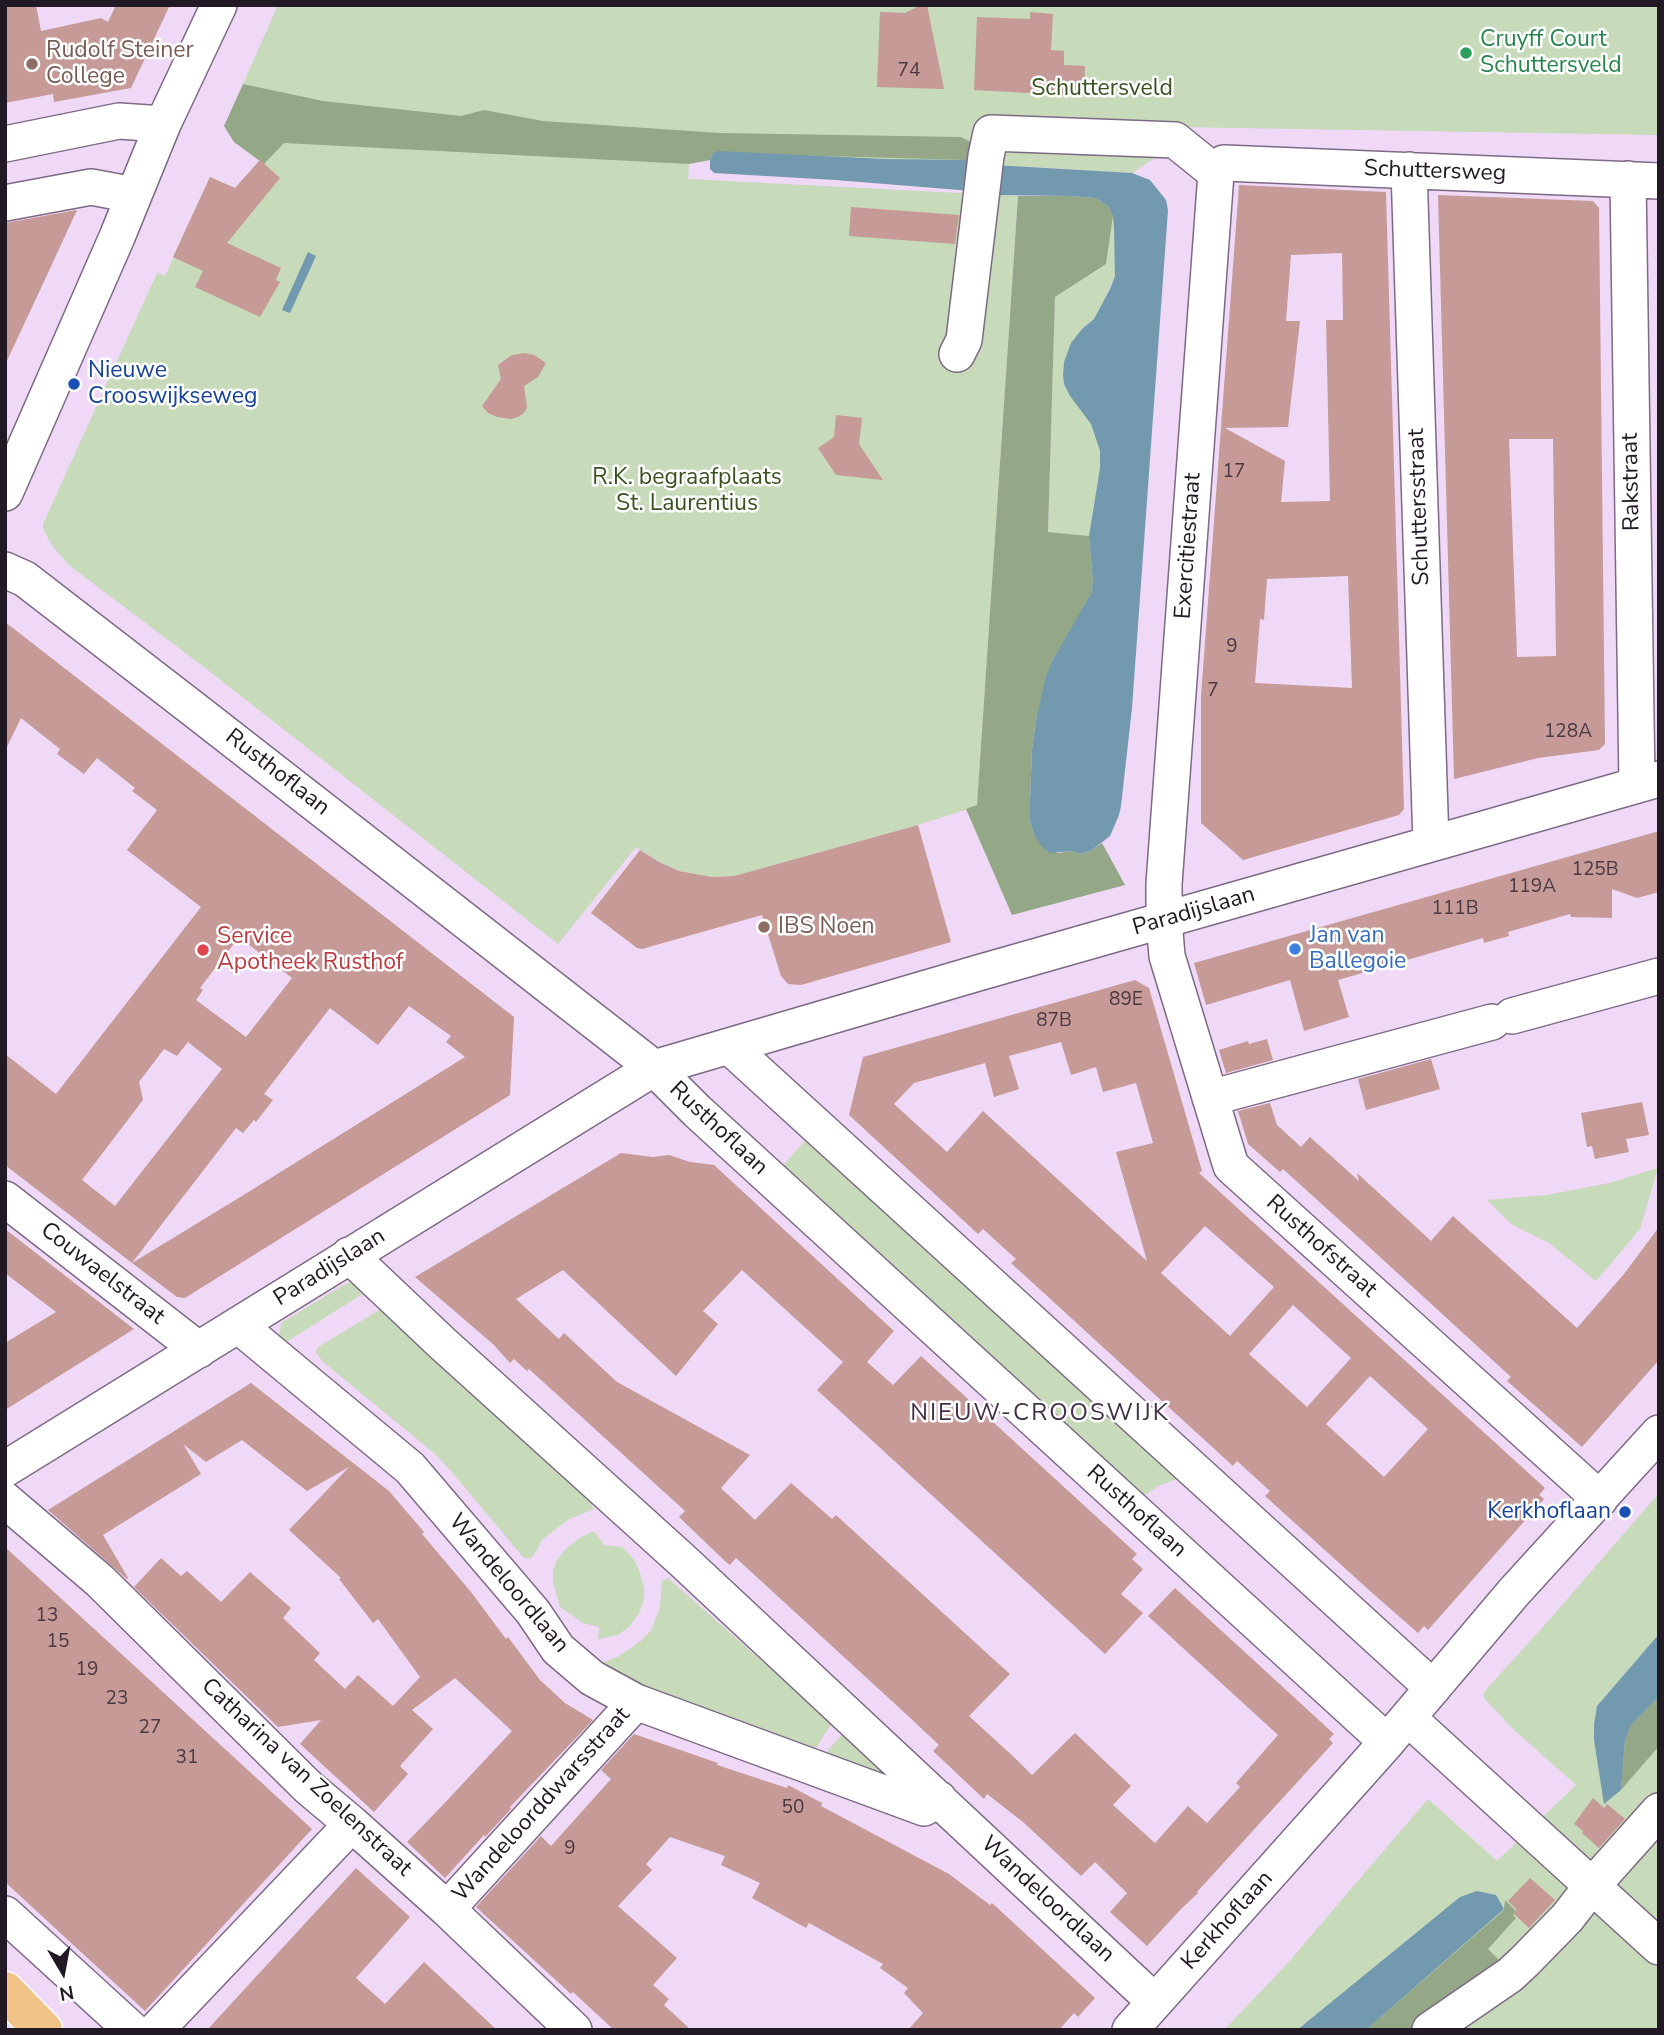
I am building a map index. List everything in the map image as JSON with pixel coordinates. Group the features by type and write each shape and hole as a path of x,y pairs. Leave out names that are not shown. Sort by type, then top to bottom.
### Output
{"main road":[{"path":"5,1991 43,2030"}],"street":[{"path":"5,493 163,124 219,5"},
{"path":"5,144 119,121 163,124"},
{"path":"957,354 964,340 991,132 1175,139 1216,173"},
{"name":"Schuttersweg","path":"1216,173 1224,163 1644,180"},
{"name":"Schuttersstraat","path":"1409,170 1431,843"},
{"name":"Exercitiestraat","path":"1164,920 1164,873 1216,173"},
{"name":"Rakstraat","path":"1644,180 1648,782"},
{"path":"5,203 91,187 134,195"},
{"name":"Rusthoflaan","path":"5,570 25,579 175,694 654,1068 707,1120 1397,1730 1592,1886 1659,1947"},
{"name":"Paradijslaan","path":"5,1469 654,1068 1648,782"},
{"name":"Rusthofstraat","path":"1164,920 1167,956 1231,1166 1600,1499"},
{"path":"1210,1098 1659,976"},
{"path":"729,1046 1433,1688"},
{"name":"Couwaelstraat","path":"5,1199 199,1350"},
{"name":"Wandeloordlaan","path":"349,1255 442,1343 657,1537 1155,2001"},
{"name":"Wandeloordlaan","path":"239,1326 410,1468 533,1612 558,1649 592,1678 636,1702 924,1808 939,1799"},
{"name":"Kerkhoflaan","path":"1130,2030 1397,1730 1514,1592 1659,1433"},
{"name":"Catharina van Zoelenstraat","path":"5,1500 100,1581 308,1787 447,1909 574,2030"},
{"name":"Wandeloorddwarsstraat","path":"447,1909 636,1702"},
{"path":"1430,2030 1510,1975 1567,1918 1659,1811"},
{"path":"156,2030 352,1824"},
{"path":"5,1914 132,2030"}],"green space":[{"name":"R.K. begraafplaats St. Laurentius","path":"278,5 1659,5 1659,135 1176,127 1168,149 1132,173 713,153 710,160 689,164 688,179 1018,196 977,806 734,876 712,877 679,871 636,847 558,944 209,671 70,566 53,547 43,529 157,273 165,276 210,177 235,188 259,161 231,138 243,84"},
{"path":"243,84 323,101 461,116 484,110 543,121 720,133 961,137 971,142 968,160 713,153 710,160 689,164 284,143 264,164 234,142 224,126"},
{"path":"1018,196 1095,198 1108,206 1113,216 1106,264 1055,297 1048,532 1089,536 1093,582 1085,606 1053,659 1036,720 1032,750 1030,821 1034,835 1043,847 1058,853 1072,851 1080,854 1091,851 1102,843 1125,885 1012,915 966,809 977,805"},
{"path":"1113,216 1115,276 1100,310 1082,329 1064,362 1063,375 1064,384 1091,424 1100,451 1100,468 1089,536 1048,532 1055,297 1106,264"},
{"path":"809,1136 1188,1475 1158,1486 1138,1500 781,1168"},
{"path":"1658,1168 1640,1229 1596,1281 1549,1243 1511,1224 1487,1200 1547,1195 1609,1183"},
{"path":"353,1282 369,1290 283,1344 279,1338 281,1323 345,1284"},
{"path":"381,1309 389,1309 596,1499 591,1504 594,1509 569,1519 543,1539 530,1559 523,1557 435,1454 322,1361 316,1352 318,1347"},
{"path":"1659,1493 1659,1634 1597,1706 1594,1724 1598,1764 1659,1659 1659,2030 1321,2030 1447,1908 1297,2030 1224,2030 1286,1965 1428,1799 1497,1861 1576,1785 1513,1729 1483,1697 1484,1692"},
{"path":"594,1531 604,1545 622,1547 630,1555 636,1563 644,1588 644,1600 630,1626 618,1635 598,1639 599,1627 583,1623 560,1607 553,1582 553,1570 558,1558 581,1537"},
{"path":"668,1578 832,1723 816,1748 599,1669 598,1664 617,1657 642,1640 651,1630 660,1608 662,1581"},
{"path":"1659,1697 1659,1746 1621,1790 1625,1740 1631,1725"},
{"path":"845,1730 903,1790 826,1753"},
{"path":"1505,1900 1516,1911 1513,1915 1516,1918 1488,1949 1507,1968 1443,2000 1414,2019 1418,2026 1413,2030 1366,2030 1504,1910"}],"water":[{"path":"718,151 968,160 994,165 1132,173 1150,180 1166,200 1168,210 1132,708 1121,806 1110,836 1091,851 1080,854 1072,851 1050,853 1043,848 1034,835 1030,821 1030,800 1032,750 1046,676 1091,594 1093,582 1089,536 1100,468 1100,451 1091,424 1070,396 1063,375 1064,362 1071,343 1094,319 1115,276 1113,216 1108,206 1095,198 990,195 972,191 835,180 714,173 710,169 710,160 713,153"},
{"path":"308,252 316,256 290,313 282,310"},
{"path":"1659,1634 1659,1697 1631,1725 1625,1740 1621,1790 1604,1804 1594,1740 1597,1706"},
{"path":"1477,1891 1496,1895 1504,1909 1366,2030 1297,2030 1460,1897"}],"building":[{"path":"5,5 36,5 41,31 101,18 108,22 116,5 170,5 131,88 54,102 53,94 5,103"},
{"path":"927,5 944,89 877,87 880,12 905,13"},
{"path":"1030,12 1053,14 1051,50 1064,51 1064,65 1085,66 1084,96 974,90 977,17 1030,19"},
{"path":"260,160 280,178 227,243 281,268 276,280 280,282 260,317 195,287 203,271 173,257 210,177 235,188"},
{"path":"1239,185 1386,192 1404,809 1399,815 1243,860 1201,823 1201,696","holes":["1342,253 1343,320 1326,320 1330,501 1281,502 1285,461 1225,428 1288,427 1300,321 1286,321 1291,255","1348,576 1352,688 1255,683 1260,619 1264,620 1267,579"]},
{"path":"1438,195 1593,201 1599,208 1605,744 1599,750 1538,758 1454,779","holes":["1509,439 1553,439 1556,656 1517,657"]},
{"path":"851,207 959,215 955,244 849,236"},
{"path":"77,210 41,288 5,365 5,223"},
{"path":"512,355 534,355 546,363 538,377 524,386 527,408 524,413 511,419 488,413 482,406 501,379 498,365"},
{"path":"836,415 862,418 859,444 883,480 836,475 818,448 834,437"},
{"path":"5,622 514,1017 510,1095 185,1298 177,1297 132,1263 5,1165 5,1054 56,1094 201,907 127,850 157,810 132,791 135,788 97,758 84,774 57,754 60,749 21,718 5,751","holes":["239,937 292,978 246,1037 196,1000 203,990 200,988","409,1006 451,1036 446,1042 465,1057 132,1263 236,1128 243,1133 254,1120 256,1122 273,1100 264,1094 330,1008 378,1045","188,1042 222,1069 115,1206 82,1180 143,1100 139,1082 164,1049 177,1056"]},
{"name":"IBS Noen","path":"918,825 951,942 801,985 788,984 781,976 762,915 642,949 591,913 640,850 679,871 712,877 734,876"},
{"path":"1659,831 1659,892 1637,898 1612,889 1612,918 1571,917 1570,914 1508,932 1509,936 1484,943 1483,938 1338,980 1349,1017 1304,1031 1290,980 1206,1005 1194,963"},
{"path":"1135,980 1149,988 1202,1171 1199,1173 1545,1488 1539,1495 1544,1499 1428,1630 1424,1626 1418,1633 1265,1496 1270,1491 1237,1461 1233,1466 1011,1263 1016,1259 983,1229 978,1234 849,1115 863,1057","holes":["1061,1042 1071,1075 1096,1067 1103,1092 1136,1083 1153,1143 1116,1152 1147,1261 983,1111 947,1152 894,1104 914,1083 985,1063 994,1097 1019,1089 1009,1056","1205,1226 1274,1287 1230,1336 1161,1273","1293,1305 1351,1358 1307,1407 1249,1354","1370,1376 1428,1429 1384,1477 1326,1424"]},
{"path":"1267,1039 1273,1060 1226,1073 1219,1050 1248,1041 1249,1044"},
{"path":"1431,1059 1440,1089 1366,1110 1358,1079"},
{"path":"1642,1102 1649,1135 1626,1139 1629,1152 1595,1159 1592,1146 1587,1147 1581,1113"},
{"path":"1270,1103 1277,1125 1301,1147 1310,1137 1359,1181 1357,1173 1431,1241 1453,1216 1577,1328 1624,1274 1659,1227 1659,1360 1582,1447 1507,1381 1511,1377 1368,1246 1283,1169 1280,1172 1248,1144 1238,1111"},
{"path":"621,1153 653,1157 669,1155 690,1162 714,1165 894,1331 867,1362 893,1385 921,1356 1137,1554 1132,1559 1143,1569 1121,1594 1143,1613 1105,1654 817,1390 843,1362 742,1270 703,1311 718,1324 676,1376 563,1270 516,1299 559,1339 564,1333 617,1382 750,1455 721,1488 755,1520 791,1483 832,1519 836,1515 1010,1674 969,1716 1032,1775 1075,1733 1131,1786 1113,1805 1155,1843 1188,1806 1207,1823 1240,1787 1236,1783 1278,1735 1148,1616 1175,1588 1334,1734 1329,1739 1333,1743 1147,1946 1110,1912 1127,1893 1095,1862 1081,1876 1023,1822 987,1794 984,1799 933,1751 939,1745 906,1714 736,1558 730,1565 679,1517 685,1511 529,1369 527,1371 514,1359 510,1363 494,1345 415,1277"},
{"path":"5,1229 134,1329 5,1410 5,1343 56,1312 5,1273"},
{"path":"251,1383 389,1491 540,1680 565,1703 593,1720 445,1878 407,1842 512,1731 455,1678 412,1710 433,1729 400,1766 408,1774 374,1812 300,1744 321,1720 278,1727 134,1587 161,1558 181,1576 187,1571 221,1602 250,1572 291,1608 283,1618 320,1653 314,1660 345,1689 358,1675 393,1706 420,1677 378,1619 373,1623 339,1579 341,1578 289,1530 349,1467 307,1491 242,1440 206,1462 183,1444 201,1474 103,1535 127,1579 48,1510"},
{"path":"5,1547 312,1829 145,2011 5,1882"},
{"path":"634,1734 718,1763 717,1765 787,1788 788,1785 822,1803 821,1806 949,1874 990,1905 992,1903 1095,1998 1078,2017 1074,2013 1059,2030 908,2030 923,2013 904,1993 908,1988 880,1968 883,1964 809,1923 806,1928 752,1898 760,1883 721,1865 725,1856 670,1837 646,1864 652,1870 618,1906 677,1958 653,1985 669,1999 664,2005 691,2030 614,2030 476,1907 541,1836 551,1846 611,1779 601,1770"},
{"path":"1593,1798 1604,1808 1607,1804 1625,1819 1599,1848 1574,1824"},
{"path":"356,1868 410,1917 356,1978 385,2004 424,1962 497,2030 207,2030"},
{"path":"1530,1878 1555,1900 1529,1928 1514,1914 1517,1910 1508,1901"}],"place":[{"name":"Cruyff Court Schuttersveld","path":"1466,53"},
{"name":"Rudolf Steiner College","path":"32,64"},
{"name":"Nieuwe Crooswijkseweg","path":"74,384"},
{"name":"IBS Noen","path":"764,927"},
{"name":"Jan van Ballegoie","path":"1295,949"},
{"name":"Service Apotheek Rusthof","path":"203,950"},
{"name":"Kerkhoflaan","path":"1625,1512"}],"district":[{"name":"NIEUW-CROOSWIJK","path":"1040,1414"}],"park label":[{"name":"Schuttersveld","path":"1102,89"}]}
